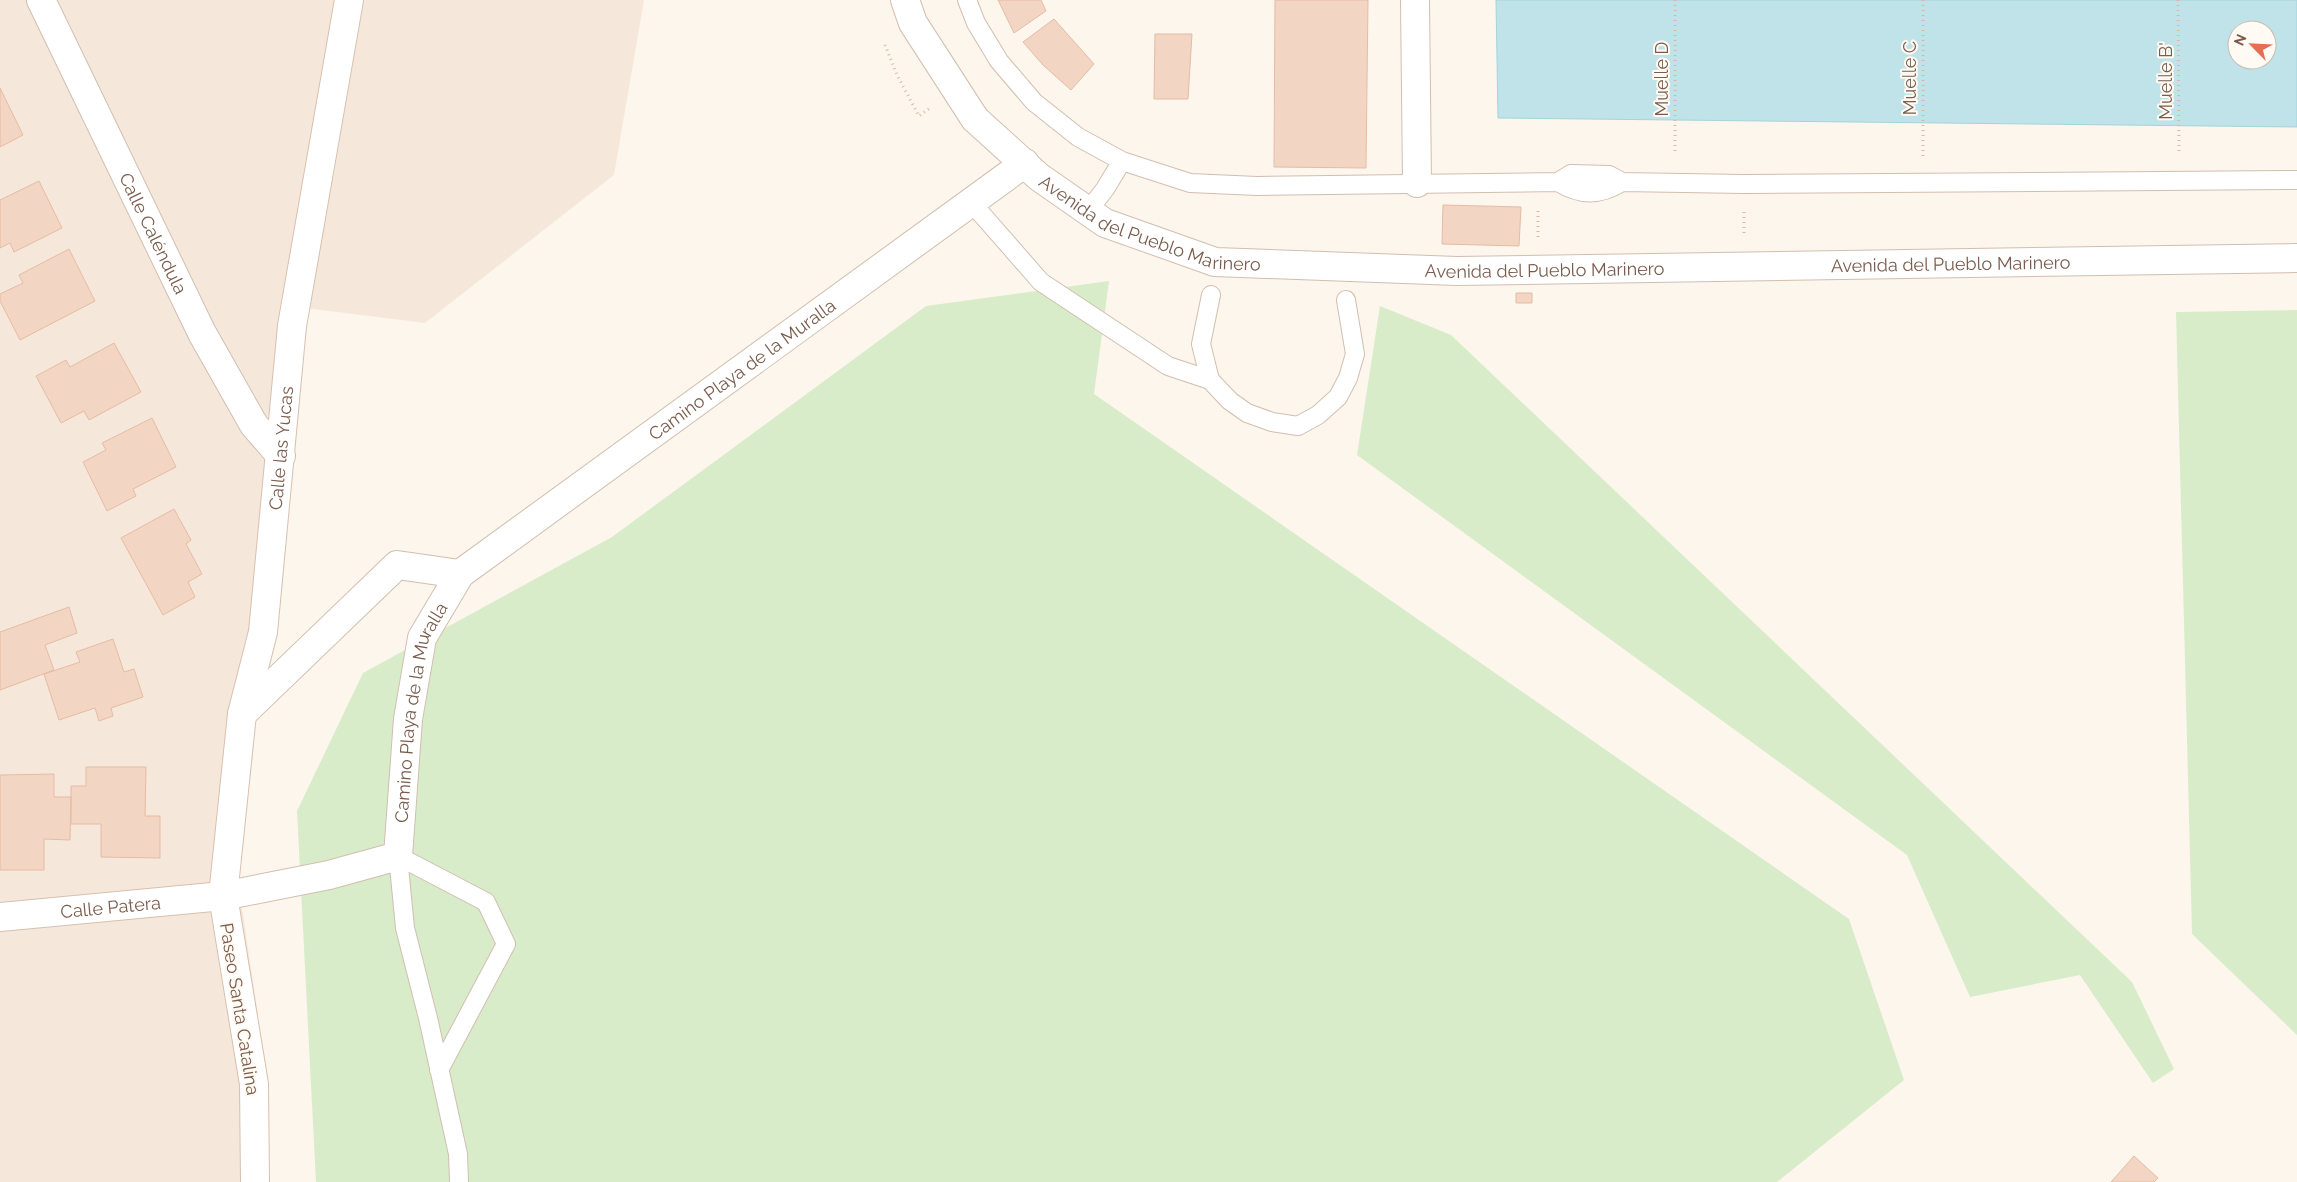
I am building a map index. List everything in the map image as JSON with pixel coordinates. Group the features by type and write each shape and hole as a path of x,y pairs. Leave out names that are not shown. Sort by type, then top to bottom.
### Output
{"street":[{"name":"Calle Caléndula","path":"41,0 202,334 254,425 281,456"},
{"name":"Calle las Yucas","path":"223,896 242,714 263,632 292,326 349,0"},
{"name":"Avenida del Pueblo Marinero","path":"905,0 913,24 975,119 1039,177 1105,223 1215,262 1458,271 2297,258"},
{"path":"1415,0 1418,182"},
{"name":"Camino Playa de la Muralla","path":"398,856 408,718 422,638 460,574 1025,164"},
{"path":"242,714 397,565 460,574"},
{"path":"223,896 329,875 398,856"},
{"name":"Calle Patera","path":"0,917 223,896"},
{"name":"Paseo Santa Catalina","path":"223,896 254,1084 256,1182"}],"lane":[{"path":"967,0 976,23 999,61 1034,102 1078,137 1122,161 1190,183 1256,186 1418,182 1558,182 1574,191 1606,192 1622,182 1744,184 2297,180"},
{"path":"1088,211 1105,189 1122,161"},
{"path":"971,202 1041,282 1168,366 1210,380 1230,401 1247,413 1272,422 1298,426 1318,415 1338,397 1348,378 1355,354 1346,300"},
{"path":"1210,380 1201,344 1211,296"},
{"path":"398,856 486,902 506,944 439,1070"},
{"name":"Camino Playa de la Muralla","path":"398,856 405,928 458,1154 459,1182"}],"path":[{"name":"Muelle D","path":"1675,0 1675,158"},
{"name":"Muelle C","path":"1922,156 1923,0"},
{"name":"Muelle B'","path":"2178,0 2179,153"},
{"path":"884,41 897,75 919,116"},
{"path":"1537,270 1538,182"},
{"path":"1743,266 1744,184"}],"shaded area":[{"path":"0,0 644,0 614,175 425,323 305,308 236,755 217,822 218,897 240,894 258,1015 256,1182 0,1182"}],"green space":[{"path":"1109,281 1094,394 1849,919 1904,1080 1777,1182 316,1182 297,811 363,673 612,537 926,306"},
{"path":"1380,306 1451,335 2132,982 2174,1069 2153,1083 2080,975 1970,997 1907,855 1357,455"},
{"path":"2297,310 2297,1035 2192,934 2176,312"}],"water":[{"path":"1496,0 2297,0 2297,127 1498,118"}],"building":[{"path":"998,0 1041,0 1046,11 1014,33"},
{"path":"1275,0 1368,0 1366,168 1274,167"},
{"path":"1054,19 1094,64 1071,90 1043,65 1023,42"},
{"path":"1155,34 1192,34 1188,99 1154,99"},
{"path":"0,88 23,135 0,147"},
{"path":"39,181 62,228 14,252 10,243 0,248 0,200"},
{"path":"1443,205 1521,207 1519,246 1442,244"},
{"path":"69,249 95,301 20,340 0,301 0,294 23,283 19,275"},
{"path":"1516,293 1532,293 1532,303 1516,303"},
{"path":"114,343 141,392 89,420 84,411 61,423 36,376 66,360 70,367"},
{"path":"152,418 176,467 133,489 136,496 107,511 83,462 106,450 102,443"},
{"path":"174,509 191,540 186,544 202,574 188,582 195,597 163,615 121,538"},
{"path":"69,607 77,633 45,645 54,670 0,690 0,632"},
{"path":"113,639 124,672 134,669 143,697 111,708 113,716 99,721 95,708 59,720 44,674 80,662 76,652"},
{"path":"86,767 146,767 145,816 160,816 160,858 101,857 101,824 71,824 71,786 86,786"},
{"path":"54,774 54,797 71,797 70,840 44,839 44,870 0,870 0,775"},
{"path":"2134,1156 2158,1178 2154,1182 2111,1182"}]}
